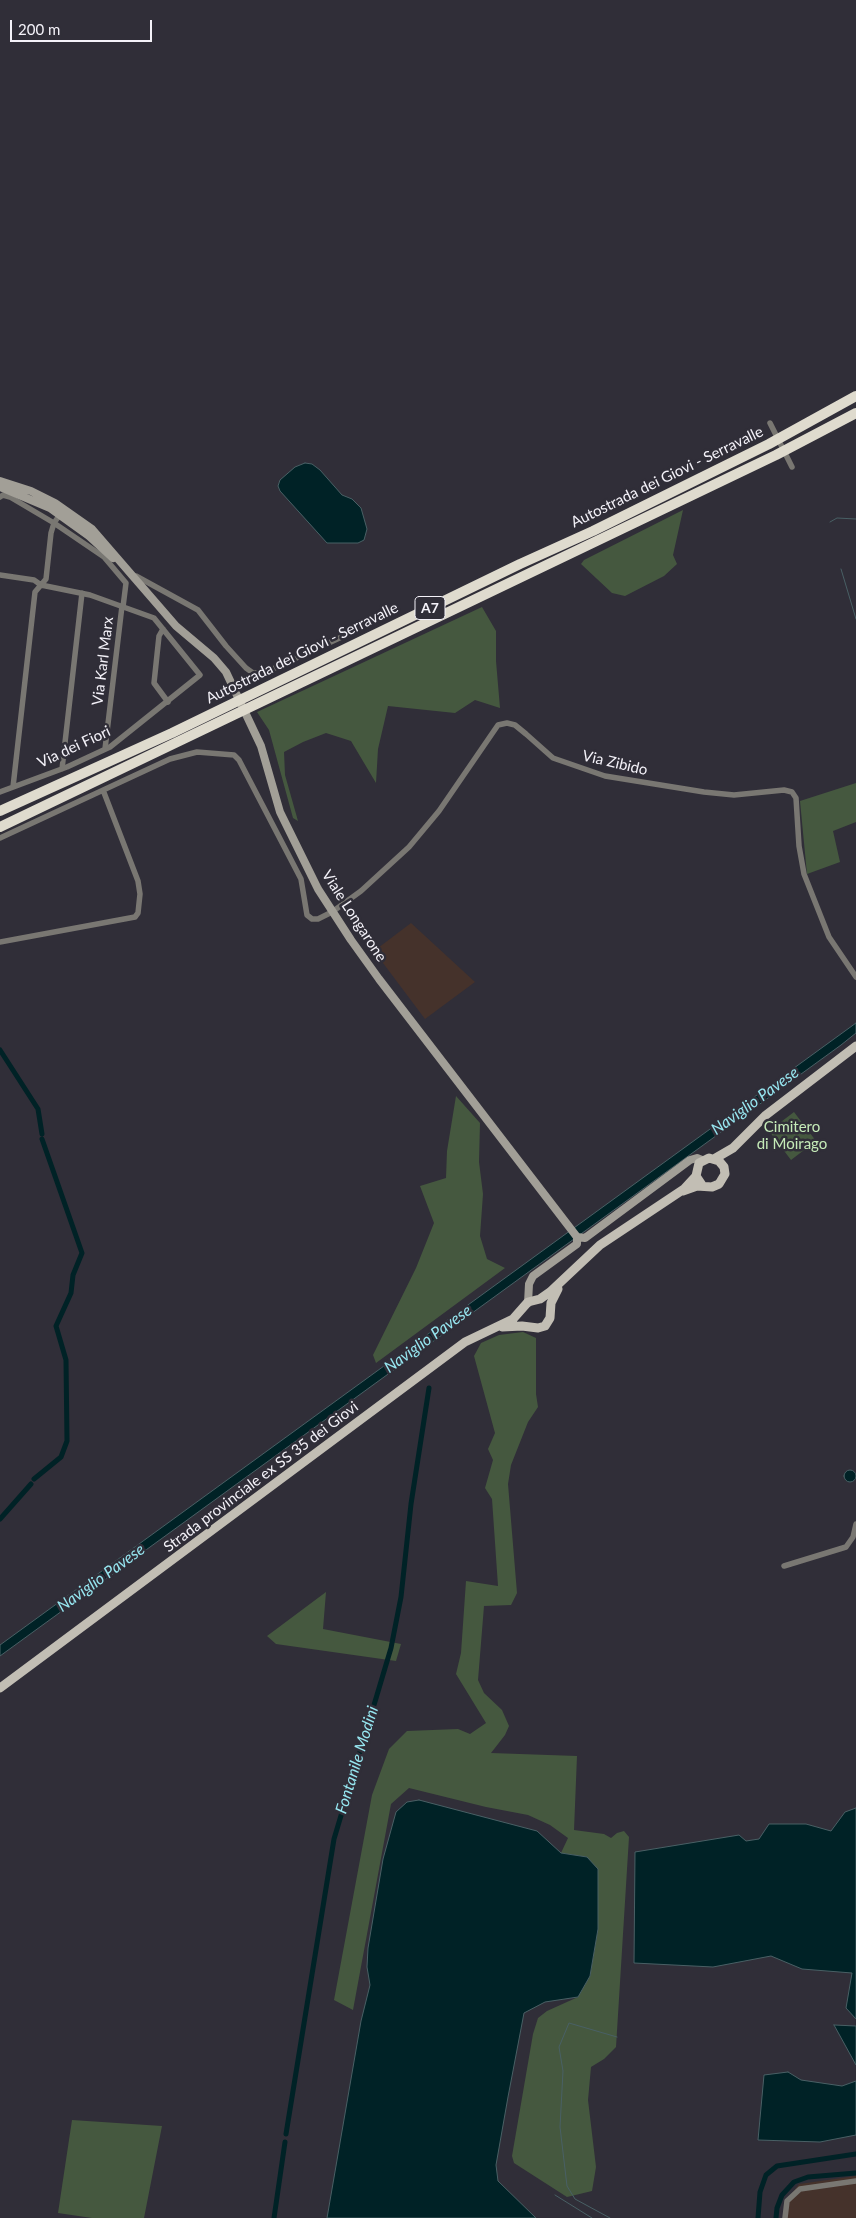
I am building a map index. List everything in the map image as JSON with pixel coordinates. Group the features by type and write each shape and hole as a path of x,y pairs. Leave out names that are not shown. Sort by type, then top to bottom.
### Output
{"highway":[{"name":"Autostrada dei Giovi - Serravalle","path":"0,811 172,733 512,568 593,531 824,416 856,396"},
{"name":"Autostrada dei Giovi - Serravalle","path":"0,827 776,456 856,412"}],"main road":[{"name":"Viale Longarone","path":"0,481 31,491 61,511 132,576 176,626 214,658 226,672 261,746 280,812 305,866 332,912 394,998 577,1237"},
{"name":"Viale Longarone","path":"0,487 30,497 61,511"},
{"path":"533,1328 524,1322 522,1315 528,1284 533,1276 577,1244 577,1237 585,1238 690,1160 696,1158 702,1160 714,1159 733,1148 766,1115 856,1046"},
{"path":"714,1159 724,1167 733,1148"},
{"name":"Strada provinciale ex SS 35 dei Giovi","path":"0,1688 465,1342 515,1317 525,1305 550,1292 600,1245 673,1196 696,1176 696,1167 702,1160"},
{"name":"Strada provinciale ex SS 35 dei Giovi","path":"673,1196 702,1185 712,1187 719,1184 724,1178 724,1167"},
{"path":"696,1176 702,1185"},
{"name":"Strada provinciale ex SS 35 dei Giovi","path":"494,1328 512,1325 540,1328 546,1325 550,1319 553,1298 564,1279"},
{"path":"537,1300 546,1304 551,1312"}],"street":[{"path":"770,424 792,467"},
{"name":"Via Karl Marx","path":"0,497 3,495 10,497 93,548 116,569 126,583 105,749"},
{"path":"13,787 35,592 47,576 54,523 61,511"},
{"path":"0,575 34,580 41,585 82,593 154,618 164,629 159,636 154,683 168,702"},
{"path":"132,576 136,576 198,610 226,646 253,673 264,673 361,628"},
{"path":"62,768 82,593"},
{"name":"Via dei Fiori","path":"0,792 105,749 133,731 199,677 200,674 164,629"},
{"name":"Via Zibido","path":"332,912 383,873 409,848 439,811 498,725 507,723 514,725 526,734 553,758 605,776 734,795 784,790 792,792 796,798 804,874 829,937 856,977"},
{"path":"0,838 163,762 190,753 234,755 239,760 301,879 307,915 312,919 318,919 332,912"},
{"path":"0,942 135,918 138,913 140,894 138,881 103,790"},
{"path":"784,1566 846,1547 853,1537 856,1524"},
{"path":"785,2218 788,2202 800,2189 856,2181"}],"shaded area":[{"path":"411,923 475,982 425,1019 374,951"},
{"path":"856,2176 856,2218 783,2218 786,2201 799,2184"}],"green space":[{"path":"683,510 673,555 677,564 664,576 625,596 612,593 581,564 584,560"},
{"path":"482,607 496,631 496,661 500,708 475,700 455,713 388,706 378,749 376,783 351,741 326,733 284,752 285,775 298,821 293,818 269,730 257,712"},
{"path":"856,783 856,822 833,831 840,862 807,874 800,801"},
{"path":"456,1096 480,1123 479,1162 483,1194 480,1236 487,1259 505,1268 376,1363 373,1355 416,1268 434,1223 420,1186 446,1178 447,1151"},
{"name":"Cimitero di Moirago","path":"794,1112 816,1141 791,1160 769,1131"},
{"path":"523,1332 536,1338 536,1394 538,1407 528,1422 511,1465 508,1484 517,1593 511,1605 484,1606 478,1680 484,1693 502,1710 509,1726 505,1735 491,1753 577,1756 574,1830 604,1834 611,1838 617,1833 624,1831 629,1837 616,2047 604,2059 591,2067 588,2100 596,2167 592,2191 567,2197 514,2163 512,2156 533,2034 538,2018 547,2011 578,1997 590,1976 598,1929 597,1900 587,1857 561,1853 568,1838 550,1825 528,1815 409,1788 391,1804 353,2010 334,2000 372,1795 389,1749 407,1731 458,1729 470,1734 486,1723 456,1674 461,1653 466,1581 498,1586 492,1499 485,1488 493,1460 488,1449 495,1433 474,1356 481,1343 499,1335"},
{"path":"326,1592 323,1629 401,1644 396,1661 276,1644 267,1636"},
{"path":"72,2120 162,2126 144,2218 92,2218 58,2213"}],"water":[{"path":"305,463 312,464 320,470 342,495 352,499 361,508 367,529 364,540 358,543 327,543 280,491 278,486 280,480 295,467"},
{"name":"Naviglio Pavese","path":"856,1023 856,1033 841,1045 0,1656 0,1645"},
{"path":"848,1470 852,1470 856,1476 852,1482 848,1482 844,1478 844,1474"},
{"path":"419,1800 537,1831 561,1853 587,1857 598,1869 598,1929 590,1976 578,1997 545,2002 524,2013 508,2097 496,2165 498,2181 536,2218 327,2218 361,2021 370,1985 367,1967 368,1948 383,1859 396,1812 407,1802"},
{"path":"856,1808 856,2019 846,2008 852,1973 802,1969 771,1956 713,1967 634,1963 635,1852 739,1835 746,1841 759,1839 769,1824 806,1824 831,1831 845,1812"},
{"path":"834,2025 856,2026 856,2065"},
{"path":"788,2072 801,2080 842,2086 856,2081 856,2135 820,2142 758,2140 764,2075"}],"waterway":[{"path":"830,522 837,518 856,519"},
{"path":"841,569 856,619"},
{"path":"0,1050 38,1109 42,1134"},
{"path":"34,1479 61,1457 67,1441 66,1360 56,1326 71,1293 73,1275 82,1253 42,1139"},
{"name":"Fontanile Modini","path":"286,2134 334,1839 391,1648 401,1597 411,1504 429,1388"},
{"path":"0,1519 31,1484"},
{"path":"610,2218 575,2199 567,2186 560,2127 563,2071 559,2047 569,2023 617,2037"},
{"name":"Fontanile Modini","path":"274,2218 285,2142"},
{"path":"758,2218 760,2192 766,2175 777,2166 856,2154"},
{"path":"776,2218 777,2208 782,2195 794,2182 808,2177 856,2173"},
{"path":"555,2195 592,2218"}]}
